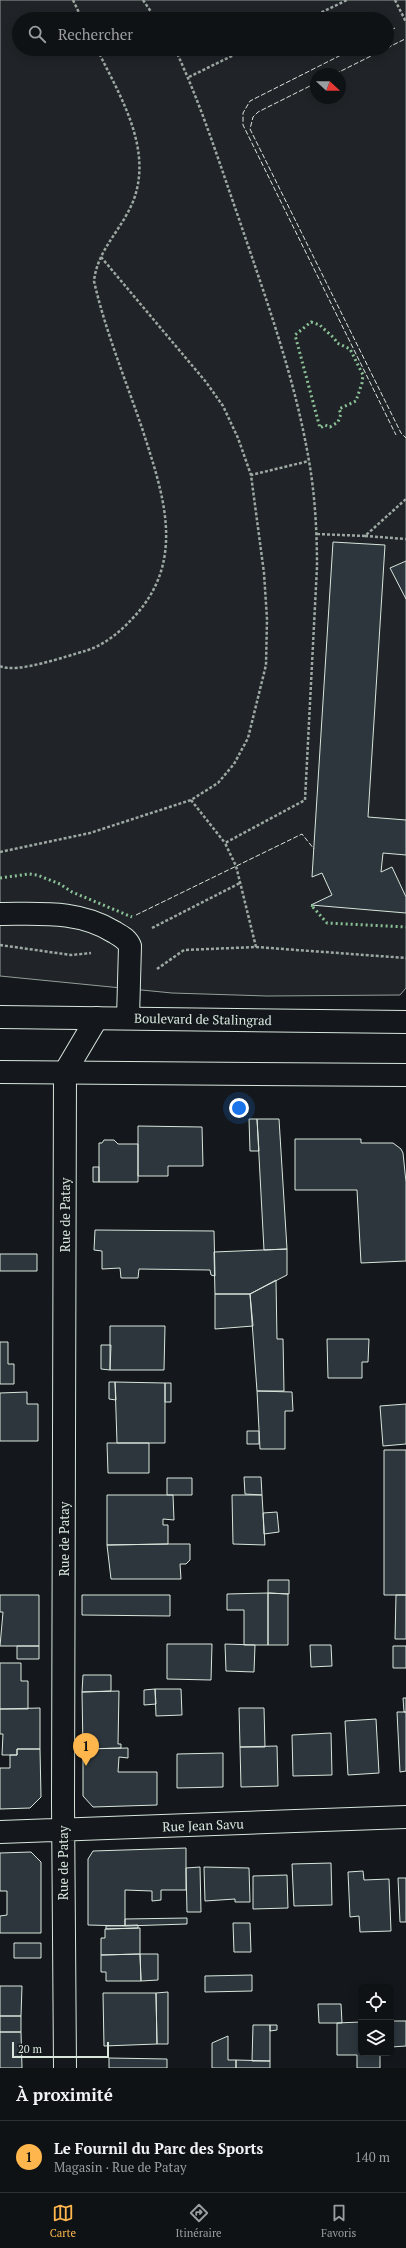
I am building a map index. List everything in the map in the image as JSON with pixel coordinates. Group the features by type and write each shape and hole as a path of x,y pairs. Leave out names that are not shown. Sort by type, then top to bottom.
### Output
{"street":[{"path":"0,914 62,914 102,925 128,941 130,946 128,1018"},
{"name":"Boulevard de Stalingrad","path":"0,1017 406,1022"},
{"name":"Rue de Patay","path":"65,2068 63,1831 66,1072 97,1018"},
{"path":"0,1072 406,1075"},
{"name":"Rue Jean Savu","path":"0,1832 63,1831 406,1817"}],"path":[{"path":"73,0 79,12"},
{"path":"143,0 151,12"},
{"path":"322,12 347,0"},
{"path":"395,0 406,22"},
{"path":"0,666 15,668 57,659 88,650 107,641 140,610 153,593 161,572 166,551 167,528 160,485 94,281 95,271 101,257 133,203 141,165 139,148 130,121 100,56"},
{"path":"179,56 188,77 271,314 289,373 309,461 317,534 317,566 305,800 225,843"},
{"path":"188,77 232,56"},
{"path":"0,852 90,833 191,800 218,783 234,764 248,738 266,665 267,619 264,574 251,475 238,438 223,406 206,382 101,257"},
{"path":"251,475 309,461"},
{"path":"365,536 406,499"},
{"path":"317,534 406,539"},
{"path":"191,800 225,843 236,866 256,947"},
{"path":"152,972 184,950 256,947 406,958"}],"shaded area":[{"path":"0,0 406,0 406,988 400,995 267,996 172,993 0,976"}],"building":[{"path":"333,542 385,545 368,817 406,820 406,855 383,853 381,872 392,867 406,897 406,913 311,905 332,895 322,873 312,877"},
{"path":"406,561 406,599 390,568"},
{"path":"249,1119 257,1119 259,1151 250,1151"},
{"path":"257,1119 279,1119 287,1249 264,1250"},
{"path":"138,1126 202,1127 203,1166 168,1166 168,1176 138,1176"},
{"path":"295,1139 361,1139 361,1143 393,1143 401,1149 403,1153 406,1182 406,1261 361,1263 357,1190 295,1190"},
{"path":"104,1140 114,1140 118,1144 138,1144 138,1182 99,1182 99,1143 102,1143"},
{"path":"93,1167 99,1167 99,1182 93,1182"},
{"path":"95,1230 214,1231 215,1276 211,1275 210,1270 139,1269 138,1278 121,1278 120,1268 102,1269 102,1251 94,1250"},
{"path":"287,1249 287,1275 250,1294 215,1294 214,1252"},
{"path":"0,1254 37,1254 37,1271 0,1271"},
{"path":"276,1280 277,1339 283,1339 284,1391 257,1391 250,1294"},
{"path":"215,1294 250,1294 253,1326 215,1329"},
{"path":"110,1326 165,1326 164,1370 110,1370"},
{"path":"327,1339 369,1339 368,1362 362,1362 362,1378 328,1378"},
{"path":"0,1342 8,1342 8,1364 14,1364 14,1384 0,1384"},
{"path":"101,1345 111,1345 110,1370 101,1369"},
{"path":"109,1382 115,1382 116,1400 109,1399"},
{"path":"115,1382 165,1383 165,1443 117,1443"},
{"path":"165,1383 171,1383 171,1402 165,1402"},
{"path":"257,1391 292,1392 293,1411 285,1411 285,1449 260,1449"},
{"path":"27,1392 27,1404 38,1404 38,1441 0,1441 0,1393"},
{"path":"406,1404 406,1444 383,1446 380,1406"},
{"path":"247,1431 259,1431 259,1444 247,1444"},
{"path":"107,1443 149,1443 149,1473 108,1473"},
{"path":"384,1450 406,1450 406,1595 384,1595"},
{"path":"244,1477 261,1477 262,1495 245,1494"},
{"path":"167,1478 192,1478 192,1495 167,1495"},
{"path":"107,1495 173,1495 174,1520 163,1519 163,1525 168,1525 168,1544 107,1545"},
{"path":"232,1495 262,1495 265,1545 233,1544"},
{"path":"277,1512 279,1532 264,1534 263,1513"},
{"path":"190,1544 190,1560 186,1564 180,1564 181,1579 111,1579 107,1545"},
{"path":"268,1580 289,1580 289,1594 268,1593"},
{"path":"268,1593 288,1594 288,1645 268,1645"},
{"path":"268,1593 268,1645 244,1645 244,1610 227,1610 227,1594"},
{"path":"0,1595 39,1595 39,1646 0,1646 3,1612 0,1612"},
{"path":"82,1595 170,1595 170,1616 82,1615"},
{"path":"396,1595 406,1595 406,1639 395,1639"},
{"path":"167,1644 212,1644 211,1680 167,1679"},
{"path":"225,1644 255,1645 254,1672 226,1671"},
{"path":"310,1645 331,1645 332,1666 311,1667"},
{"path":"17,1646 39,1646 39,1659 17,1659"},
{"path":"393,1646 406,1646 406,1668 393,1668"},
{"path":"0,1663 21,1663 21,1681 28,1681 28,1709 0,1709"},
{"path":"83,1675 111,1675 111,1691 82,1692"},
{"path":"155,1689 156,1704 144,1705 144,1690"},
{"path":"155,1689 181,1689 182,1715 156,1716"},
{"path":"119,1691 118,1744 121,1744 121,1748 83,1749 82,1692"},
{"path":"403,1698 406,1698 406,1712 404,1712"},
{"path":"40,1708 40,1749 17,1749 17,1755 2,1755 3,1734 0,1734 0,1709"},
{"path":"239,1708 264,1708 265,1747 240,1747"},
{"path":"397,1712 406,1712 406,1771 400,1772"},
{"path":"376,1719 379,1773 348,1775 345,1721"},
{"path":"331,1733 332,1775 293,1776 292,1735"},
{"path":"277,1746 278,1786 241,1787 240,1747"},
{"path":"128,1748 128,1758 119,1757 118,1772 157,1772 157,1805 93,1807 83,1796 83,1749"},
{"path":"17,1749 40,1749 41,1797 30,1808 0,1809 0,1768 10,1768 10,1755 17,1755"},
{"path":"223,1753 223,1787 177,1788 177,1754"},
{"path":"186,1848 186,1890 161,1890 161,1900 152,1901 152,1891 125,1890 125,1926 88,1925 88,1859 93,1851"},
{"path":"31,1852 41,1862 41,1933 0,1933 0,1916 7,1915 7,1891 0,1891 0,1853"},
{"path":"331,1863 332,1905 294,1906 292,1864"},
{"path":"200,1867 201,1912 187,1912 186,1868"},
{"path":"204,1867 249,1868 250,1902 235,1902 235,1899 205,1901"},
{"path":"363,1871 364,1880 389,1879 391,1931 360,1932 359,1916 350,1917 348,1872"},
{"path":"287,1875 288,1908 253,1909 253,1876"},
{"path":"398,1878 406,1878 406,1922 400,1922"},
{"path":"187,1918 187,1924 125,1926 125,1919"},
{"path":"233,1923 250,1923 251,1952 234,1952"},
{"path":"138,1925 138,1928 106,1929 106,1926"},
{"path":"140,1928 140,1954 101,1955 101,1938 105,1938 105,1929"},
{"path":"14,1943 41,1943 41,1958 14,1958"},
{"path":"140,1954 158,1954 158,1980 141,1981"},
{"path":"140,1954 141,1981 106,1981 106,1972 101,1972 101,1955"},
{"path":"252,1975 252,1991 205,1992 205,1976"},
{"path":"0,1986 22,1986 21,2016 0,2016"},
{"path":"168,1992 168,2044 157,2044 156,1993"},
{"path":"103,1993 156,1993 157,2044 104,2046"},
{"path":"318,2004 341,2004 342,2023 319,2023"},
{"path":"0,2016 21,2016 21,2032 0,2032"},
{"path":"394,2021 406,2021 406,2046 394,2047"},
{"path":"358,2022 358,2056 380,2056 380,2068 357,2068 357,2055 337,2055 337,2023"},
{"path":"253,2025 270,2025 270,2061 252,2061"},
{"path":"270,2025 277,2025 277,2030 270,2031"},
{"path":"0,2032 21,2032 22,2068 0,2068"},
{"path":"228,2036 228,2060 236,2060 236,2068 212,2068 212,2043"},
{"path":"109,2058 167,2059 167,2068 109,2068"},
{"path":"236,2060 270,2061 270,2068 236,2068"}],"hedge":[{"path":"311,322 320,325 334,338 337,343 350,349 363,375 356,401 339,409 341,414 338,422 330,427 325,425 320,428 295,335 311,322"},
{"path":"0,878 29,874 37,875 60,884 72,892 132,917"},
{"path":"313,906 311,905 327,923 406,927"}],"fence":[{"path":"394,44 405,39"},
{"path":"339,56 250,101 243,113 243,125 396,435"},
{"path":"346,68 371,56"},
{"path":"310,86 258,112 253,117 250,129 401,433 406,438"},
{"path":"136,915 302,834 314,849"}],"place":[{"name":"Le Fournil du Parc des Sports","path":"86,1766"}]}
